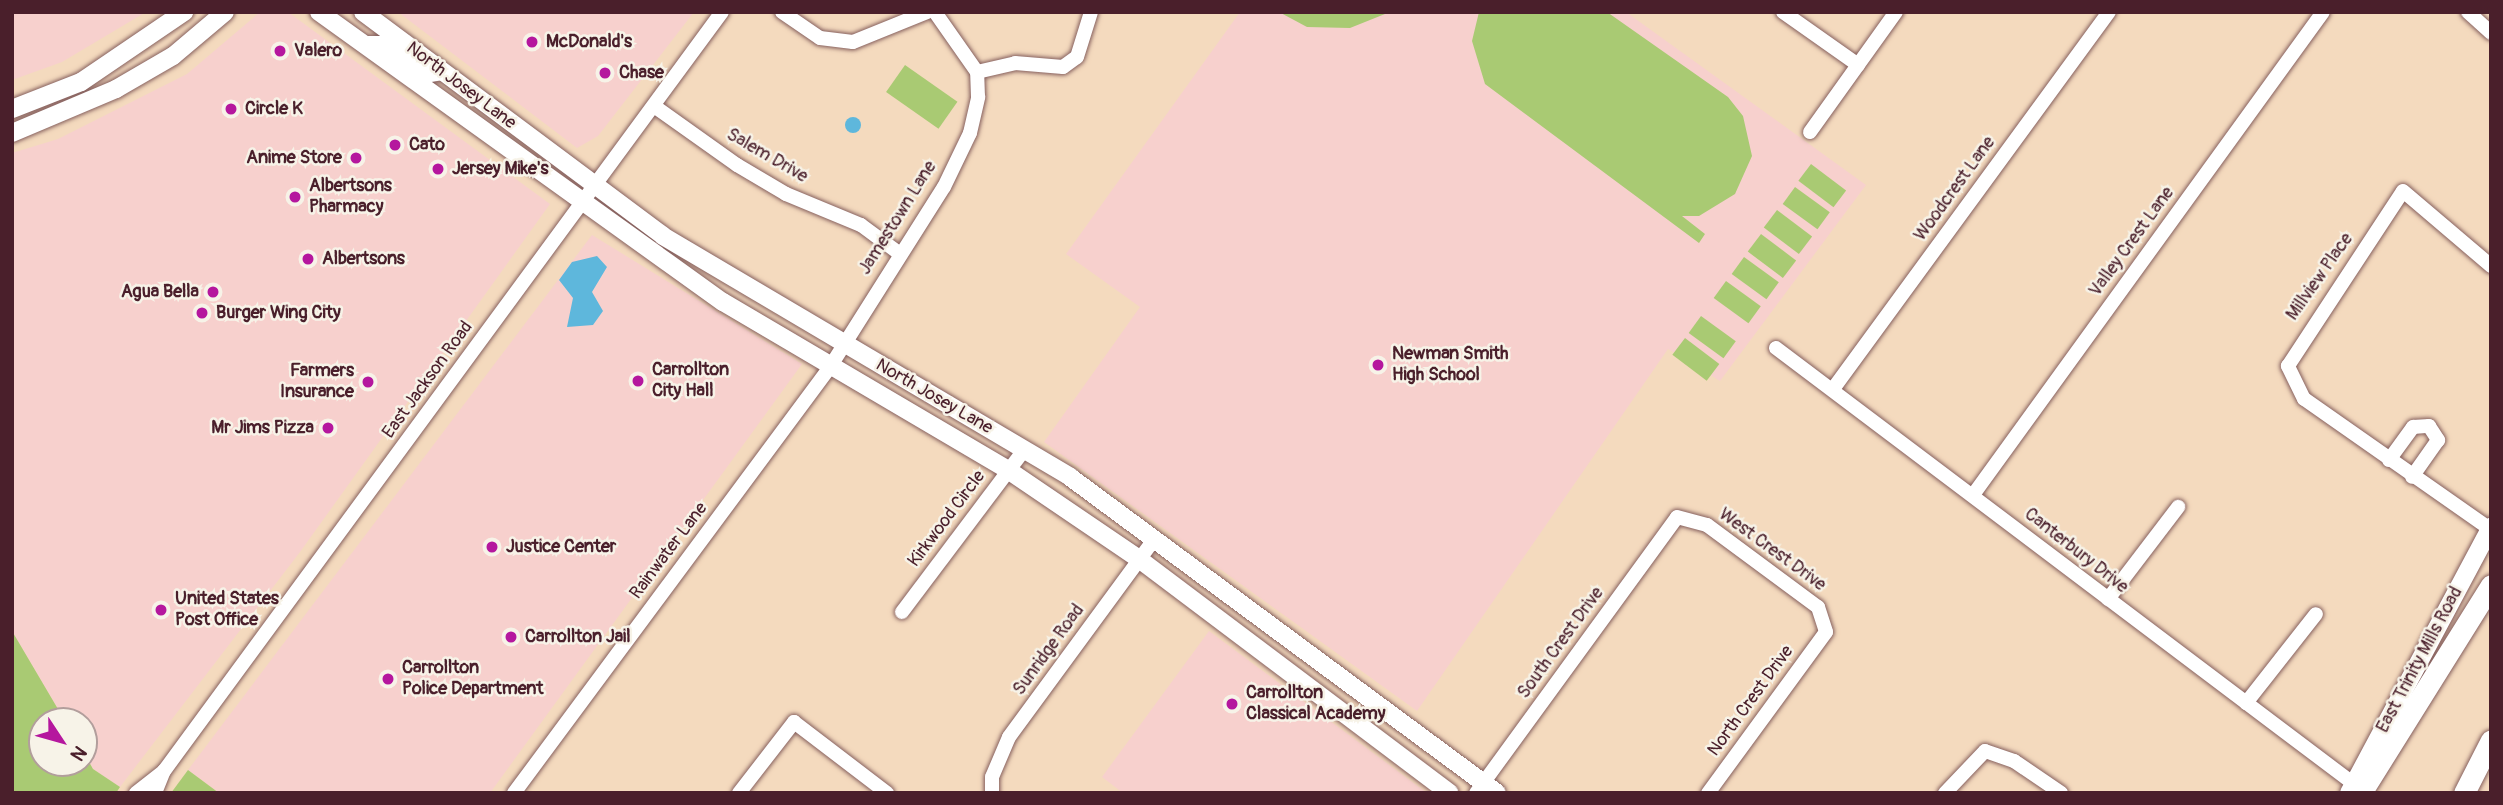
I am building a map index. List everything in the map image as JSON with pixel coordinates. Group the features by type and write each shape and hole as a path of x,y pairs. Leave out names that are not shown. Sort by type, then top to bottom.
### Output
{"highway":[{"path":"2354,790 2491,585"},
{"path":"2464,793 2491,740"}],"main road":[{"path":"12,109 81,82 184,12"},
{"path":"12,133 116,89 173,56 225,12"},
{"name":"North Josey Lane","path":"318,12 581,205 830,367 1008,470 1139,559 1450,793"},
{"name":"North Josey Lane","path":"363,12 663,236 1024,450 1155,538 1486,789"},
{"path":"363,45 382,45 424,74 442,71"},
{"path":"428,94 451,92 486,116 498,114"},
{"name":"East Trinity Mills Road","path":"2354,790 2490,528"}],"street":[{"name":"East Jackson Road","path":"155,793 164,771 722,12"},
{"path":"782,12 820,38 853,42 927,12"},
{"path":"935,12 977,72 1016,63 1063,66 1077,57 1091,12"},
{"path":"1783,12 1858,65"},
{"path":"1810,132 1896,12"},
{"name":"Woodcrest Lane","path":"1833,389 2109,12"},
{"name":"Valley Crest Lane","path":"1973,495 2323,12"},
{"path":"2468,12 2491,33"},
{"name":"Jamestown Lane","path":"830,367 970,133 978,110 977,72"},
{"name":"Salem Drive","path":"654,106 776,188 849,219 900,254"},
{"name":"Millview Place","path":"2490,528 2412,477 2304,399 2288,366 2295,348 2403,191 2491,266"},
{"name":"Canterbury Drive","path":"1776,348 2246,703 2354,790"},
{"name":"Rainwater Lane","path":"513,793 830,367"},
{"path":"2389,460 2413,427 2429,426 2438,440 2412,477"},
{"name":"Kirkwood Circle","path":"902,612 1024,450"},
{"path":"2108,600 2178,507"},
{"name":"West Crest Drive","path":"1677,517 1707,524 1818,607 1826,632"},
{"name":"South Crest Drive","path":"1486,789 1677,517"},
{"name":"Sunridge Road","path":"992,793 992,777 1009,737 1155,538"},
{"path":"2246,703 2316,614"},
{"name":"North Crest Drive","path":"1708,793 1826,632"},
{"path":"739,793 794,722 887,793"},
{"path":"1945,793 1985,751 2014,761 2061,793"},
{"name":"East Jackson Road","path":"136,793 164,771"}],"shaded area":[{"path":"12,12 146,12 62,62 12,80"},
{"path":"260,12 288,12 550,204 300,552 120,787 98,772 98,707 57,707 12,631 12,153 58,139 187,74"},
{"path":"398,12 694,12 598,136 577,148"},
{"name":"Newman Smith High School","path":"1240,12 1626,12 1866,185 1720,381 1668,349 1417,711 1044,442 1140,307 1066,254"},
{"path":"592,235 802,364 490,793 219,793 188,770"},
{"name":"Carrollton Classical Academy","path":"1209,631 1427,793 1123,793 1102,777"}],"green space":[{"path":"1279,12 1390,12 1350,28 1307,27"},
{"path":"1479,12 1607,12 1728,97 1743,116 1752,156 1735,194 1699,216 1682,216 1705,234 1699,243 1485,84 1472,41"},
{"path":"905,65 957,102 938,129 886,92"},
{"path":"1811,164 1846,190 1834,207 1798,181"},
{"path":"1795,187 1830,212 1817,229 1783,204"},
{"path":"1777,210 1812,236 1799,254 1764,228"},
{"path":"1761,234 1796,260 1783,278 1748,252"},
{"path":"1744,257 1779,282 1766,299 1732,274"},
{"path":"1726,281 1761,306 1748,323 1714,298"},
{"path":"1701,316 1736,341 1723,358 1689,333"},
{"path":"1685,338 1719,364 1707,381 1672,355"},
{"path":"12,631 57,707 28,707 28,777 98,777 98,772 120,787 116,793 12,793"},
{"path":"188,770 219,793 171,793"}],"water":[{"path":"853,117 861,125 853,133 845,125"},
{"path":"597,256 607,267 592,292 603,311 593,325 567,327 573,298 559,280 572,262"}],"place":[{"name":"McDonald's","path":"532,42"},
{"name":"Valero","path":"280,51"},
{"name":"Chase","path":"605,73"},
{"name":"Circle K","path":"231,109"},
{"name":"Cato","path":"395,145"},
{"name":"Anime Store","path":"356,158"},
{"name":"Jersey Mike's","path":"438,169"},
{"name":"Albertsons Pharmacy","path":"295,197"},
{"name":"Albertsons","path":"308,259"},
{"name":"Agua Bella","path":"213,292"},
{"name":"Burger Wing City","path":"202,313"},
{"name":"Newman Smith High School","path":"1378,365"},
{"name":"Carrollton City Hall","path":"638,381"},
{"name":"Farmers Insurance","path":"368,382"},
{"name":"Mr Jims Pizza","path":"328,428"},
{"name":"Justice Center","path":"492,547"},
{"name":"United States Post Office","path":"161,610"},
{"name":"Carrollton Jail","path":"511,637"},
{"name":"Carrollton Police Department","path":"388,679"},
{"name":"Carrollton Classical Academy","path":"1232,704"}]}
